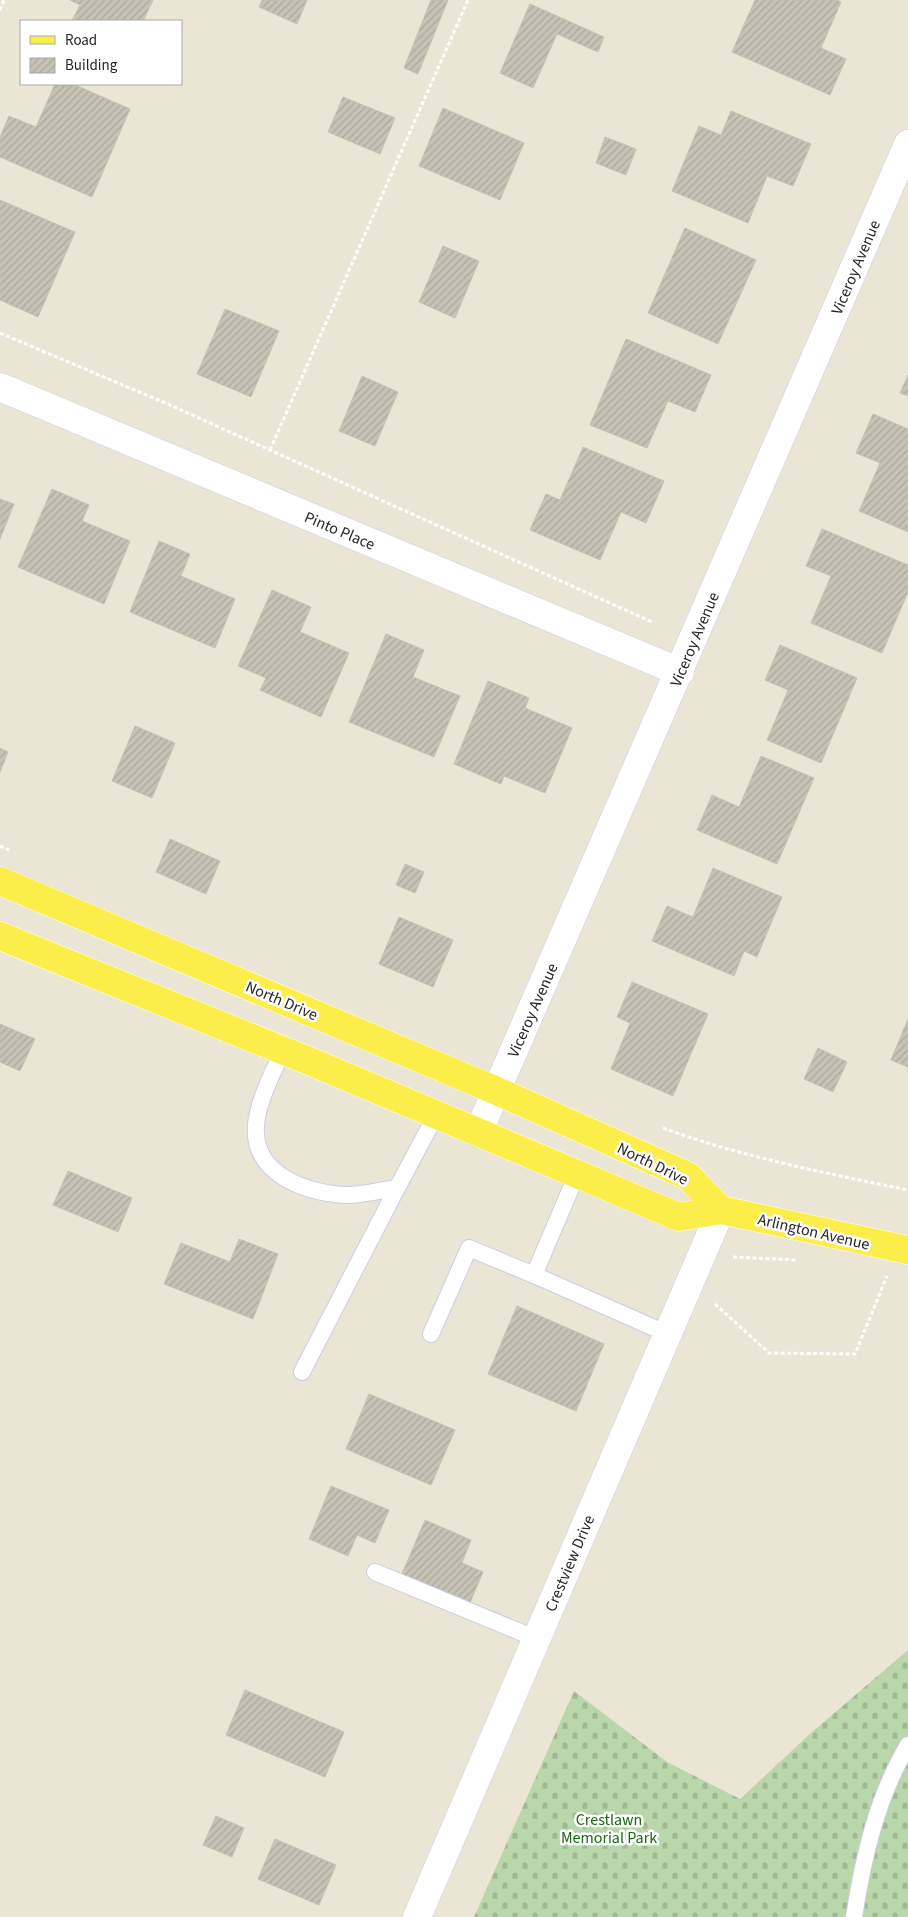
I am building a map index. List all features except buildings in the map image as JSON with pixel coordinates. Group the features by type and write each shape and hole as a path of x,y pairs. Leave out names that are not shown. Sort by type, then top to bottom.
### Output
{"main road":[{"name":"North Drive","path":"0,881 496,1091 688,1176 721,1210"},
{"path":"0,936 283,1050 680,1217 721,1210"},
{"name":"Arlington Avenue","path":"721,1210 903,1249"}],"street":[{"name":"Viceroy Avenue","path":"478,1133 908,144"},
{"name":"Pinto Place","path":"0,387 680,672"},
{"name":"Crestview Drive","path":"417,1917 721,1210"}],"lane":[{"path":"283,1050 260,1108 256,1125 257,1143 268,1165 292,1183 310,1189 345,1195 397,1188"},
{"path":"302,1372 436,1115"},
{"path":"534,1275 577,1174"},
{"path":"431,1334 469,1248 668,1334"},
{"path":"375,1572 536,1639"},
{"path":"854,1917 860,1878 873,1827 888,1785 908,1745"}],"path":[{"path":"0,10 4,0"},
{"path":"270,450 468,0"},
{"path":"0,333 170,405 652,622"},
{"path":"690,1281 769,1353 855,1354 903,1249"}],"green space":[{"name":"Crestlawn Memorial Park","path":"908,1650 908,1917 474,1917 574,1691 667,1762 740,1799 811,1733"}]}
